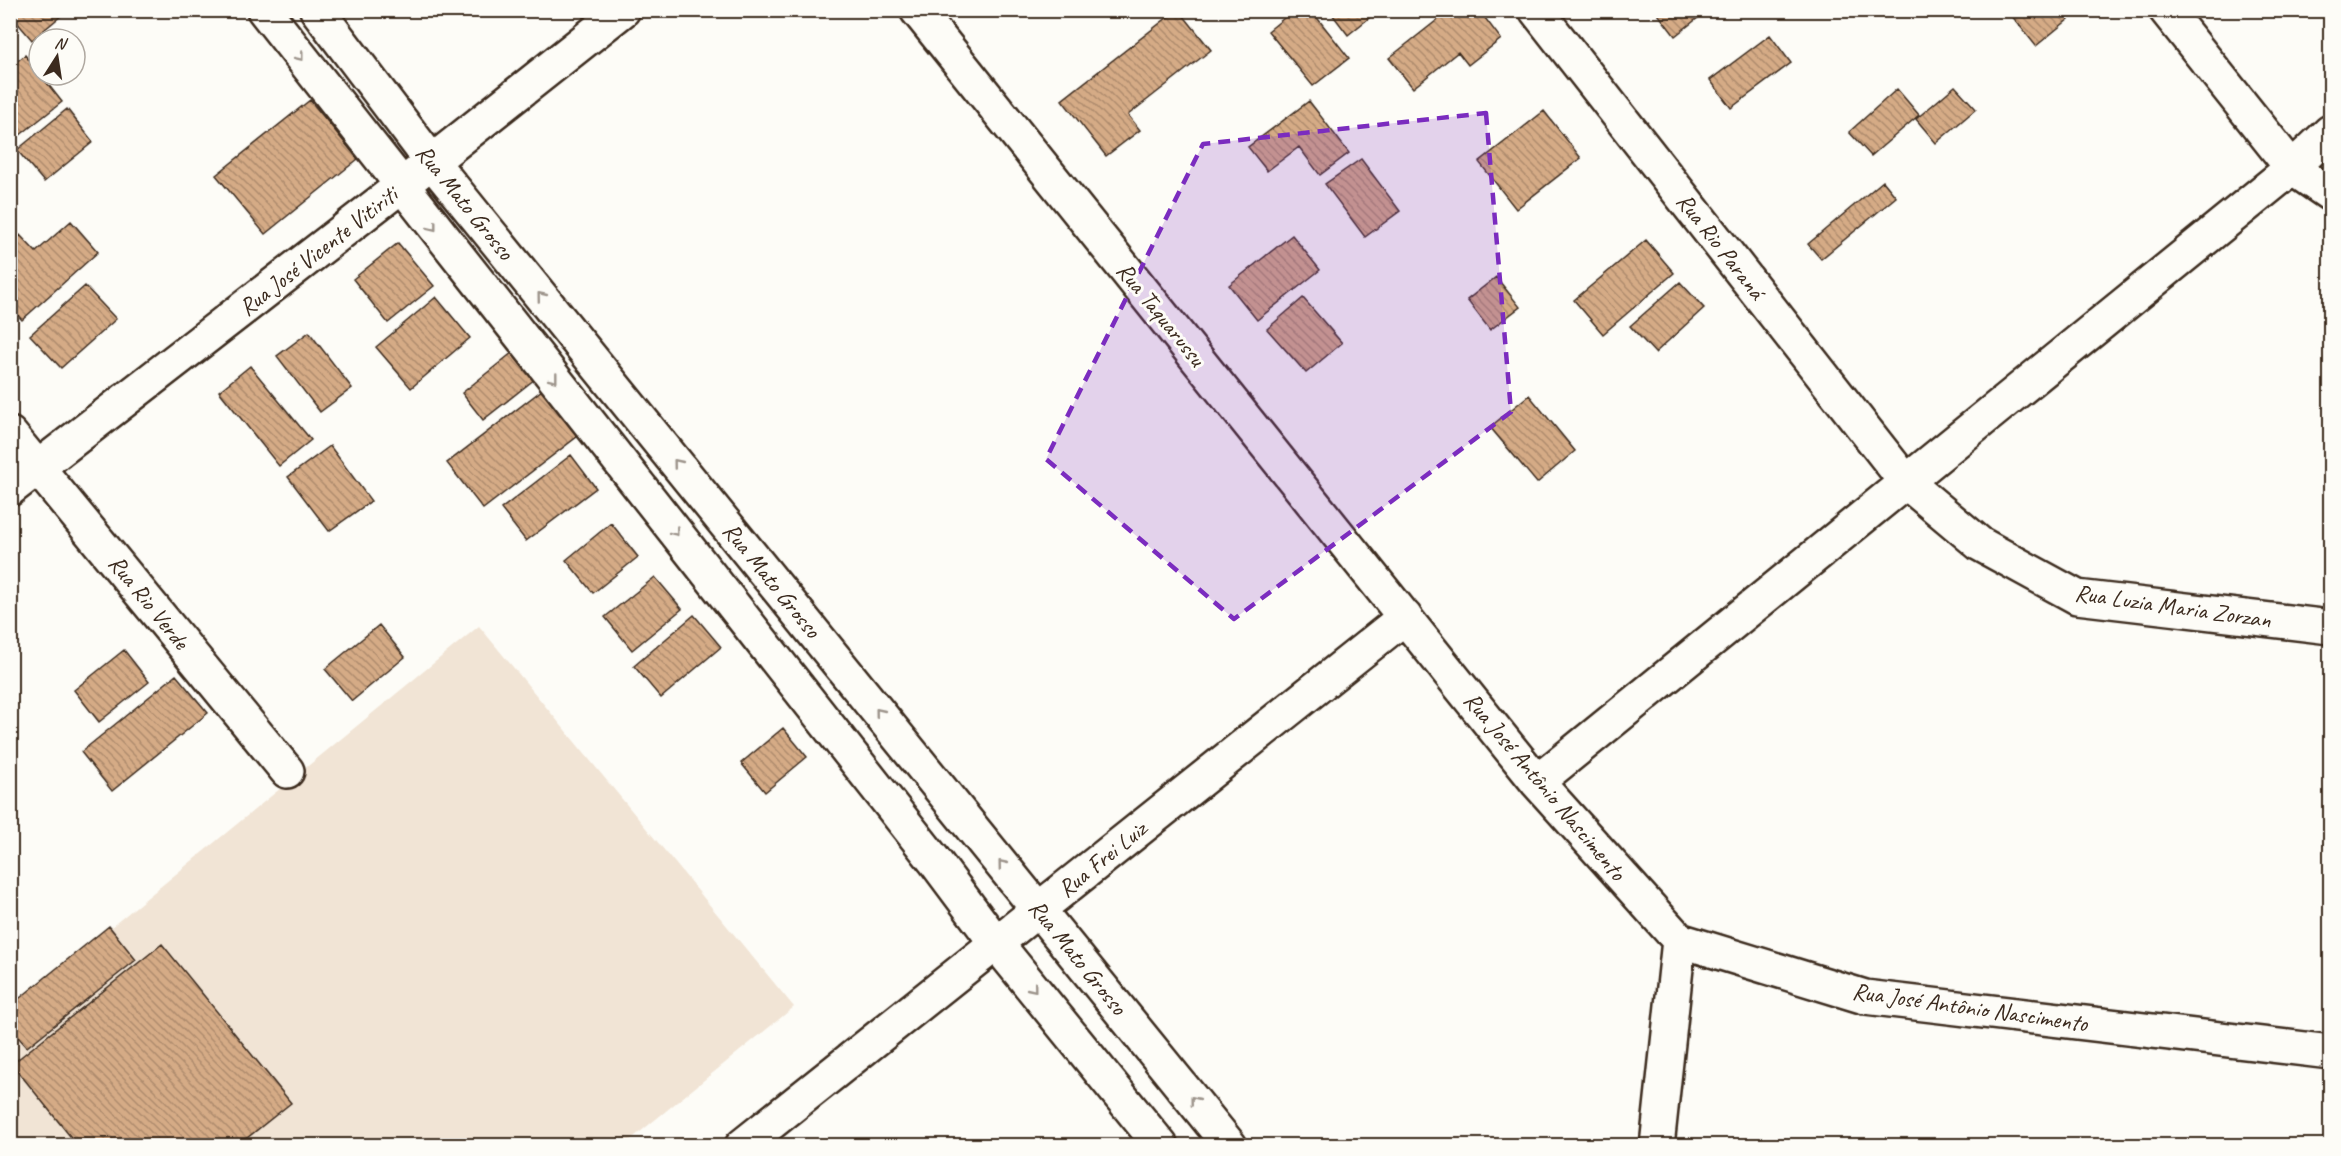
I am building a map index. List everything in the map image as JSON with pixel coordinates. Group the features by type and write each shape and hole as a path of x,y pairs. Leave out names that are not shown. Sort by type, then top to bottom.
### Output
{"street":[{"name":"Rua Mato Grosso","path":"264,10 927,851 996,943 1161,1146"},
{"name":"Rua Mato Grosso","path":"317,10 432,162 1230,1146"},
{"name":"Rua José Vicente Vitiriti","path":"10,489 432,162 623,10"},
{"name":"Rua Taquarussu","path":"917,10 1405,616"},
{"name":"Rua Rio Paraná","path":"1536,10 1906,482"},
{"path":"2166,10 2292,168 2331,195"},
{"path":"1537,782 2292,168 2331,132"},
{"name":"Rua Rio Verde","path":"10,434 287,771"},
{"name":"Rua Luzia Maria Zorzan","path":"1906,482 1980,544 2077,597 2331,627"},
{"name":"Rua José Antônio Nascimento","path":"1405,616 1537,782 1679,940 1865,997 2331,1052"},
{"name":"Rua Frei Luiz","path":"742,1146 1405,616"},
{"path":"1657,1146 1679,940"}],"highlighted area":[{"path":"1486,113 1511,412 1234,619 1046,459 1203,144"}],"shaded area":[{"path":"479,626 794,1007 624,1145 11,1146 11,1009"}],"building":[{"path":"10,10 68,10 48,27 27,27 27,34 10,14"},
{"path":"1177,10 1211,50 1128,115 1140,130 1106,156 1062,100"},
{"path":"1294,10 1311,10 1349,58 1313,86 1268,31"},
{"path":"1329,10 1379,10 1348,35"},
{"path":"1450,10 1479,10 1501,39 1468,65 1458,52 1413,88 1389,58"},
{"path":"1655,10 1708,10 1675,36"},
{"path":"2007,10 2080,10 2036,46"},
{"path":"1770,35 1791,63 1731,108 1710,80"},
{"path":"25,55 27,58 27,87 50,87 62,102 10,143 10,67"},
{"path":"1955,86 1976,109 1936,143 1916,119"},
{"path":"1897,89 1919,115 1871,156 1849,132"},
{"path":"310,100 358,159 265,234 216,175"},
{"path":"1309,101 1349,153 1320,175 1299,147 1267,171 1248,147"},
{"path":"67,109 93,142 44,182 17,150"},
{"path":"1544,111 1581,158 1516,209 1479,162"},
{"path":"1361,159 1400,211 1365,237 1325,184"},
{"path":"1883,181 1896,197 1821,259 1808,244"},
{"path":"71,221 98,252 22,320 10,307 10,244 20,235 36,252"},
{"path":"1292,235 1320,270 1257,320 1229,285"},
{"path":"1646,240 1674,273 1603,334 1574,300"},
{"path":"398,243 434,286 388,323 353,279"},
{"path":"1496,277 1520,307 1490,330 1467,300"},
{"path":"1680,282 1704,308 1655,353 1630,326"},
{"path":"85,286 116,319 61,368 30,335"},
{"path":"436,297 470,338 411,388 376,347"},
{"path":"1303,298 1342,343 1306,373 1267,329"},
{"path":"309,332 352,388 320,412 277,356"},
{"path":"513,352 535,379 483,420 462,393"},
{"path":"250,366 311,440 279,466 219,391"},
{"path":"542,390 578,436 483,509 447,463"},
{"path":"1529,395 1575,451 1537,483 1490,427"},
{"path":"330,446 371,501 329,531 288,477"},
{"path":"571,455 596,488 526,541 501,509"},
{"path":"611,523 638,557 593,593 566,560"},
{"path":"655,577 682,609 632,650 605,617"},
{"path":"694,615 721,647 661,698 634,666"},
{"path":"379,625 405,657 352,701 325,669"},
{"path":"124,650 149,682 99,722 74,690"},
{"path":"176,675 208,713 112,791 81,752"},
{"path":"783,728 807,757 765,792 741,763"},
{"path":"109,926 136,960 27,1047 10,1028 10,1006"},
{"path":"162,944 291,1103 237,1146 78,1146 12,1064"}]}
